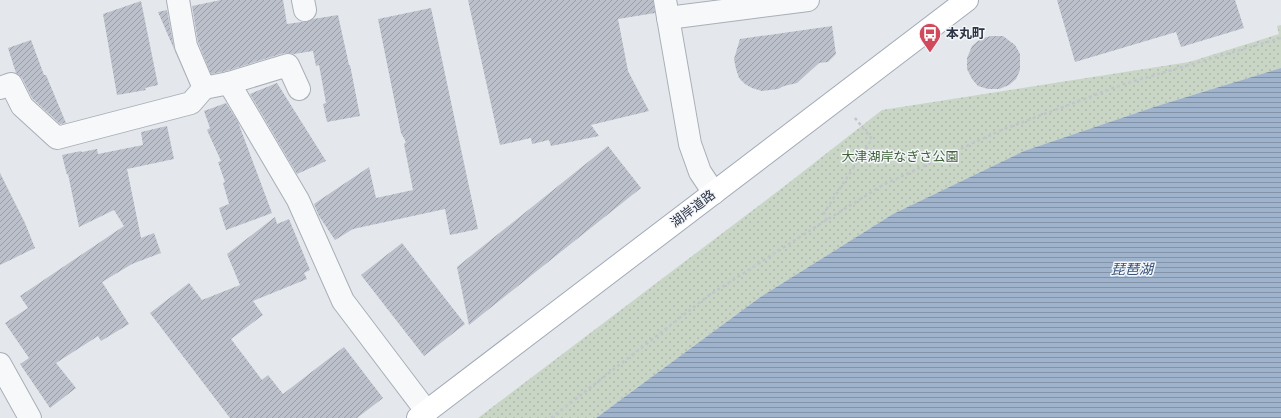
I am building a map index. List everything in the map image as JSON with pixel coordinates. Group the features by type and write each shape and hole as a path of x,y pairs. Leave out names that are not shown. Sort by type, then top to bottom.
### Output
{"main road":[{"name":"湖岸道路","path":"422,415 967,0"}],"street":[{"path":"714,193 700,172 690,144 667,9 808,0"},
{"path":"180,2 186,46 204,88"},
{"path":"0,88 11,84 22,106 57,138 191,103 204,88 229,83 288,65 299,89"},
{"path":"229,83 298,200 343,300 422,415"},
{"path":"0,364 30,418"}],"path":[{"path":"551,418 708,296 883,185 999,131 1124,84 1281,38"},
{"path":"827,220 824,213 872,139 855,118"}],"green space":[{"name":"大津湖岸なぎさ公園","path":"1281,25 1281,68 1157,106 1024,151 893,214 759,298 596,418 478,418 786,185 882,110 1189,62 1279,34 1277,26"}],"water":[{"name":"琵琶湖","path":"1281,68 1281,418 596,418 759,298 893,214 1024,151 1157,106"}],"building":[{"path":"221,0 283,0 287,24 307,22 313,19 338,15 360,116 327,122 323,104 326,103 319,65 316,66 313,51 294,54 284,53 226,71 211,74 198,42 192,6"},
{"path":"468,0 653,0 655,13 618,19 628,71 649,111 591,125 599,136 551,146 549,140 532,144 531,138 500,145"},
{"path":"1057,0 1235,0 1244,28 1181,47 1176,32 1075,62"},
{"path":"141,1 158,85 145,88 146,90 117,95 103,14"},
{"path":"431,8 478,229 450,235 445,209 353,229 335,240 319,216 314,204 369,167 376,198 413,190 404,144 406,142 401,133 378,19"},
{"path":"167,10 174,48 187,79 158,12"},
{"path":"832,26 836,54 828,62 819,63 797,83 778,89 762,91 752,88 739,78 734,59 740,39"},
{"path":"991,36 1003,36 1015,45 1020,54 1020,70 1016,79 1009,85 999,89 988,89 978,86 972,79 967,69 967,58 972,46 980,39"},
{"path":"31,40 44,75 46,75 66,123 60,124 32,98 22,78 16,73 8,48"},
{"path":"277,83 326,161 297,174 250,94"},
{"path":"226,103 238,122 272,213 226,230 219,208 229,204 223,183 225,182 218,162 221,161 207,130 210,128 204,111"},
{"path":"167,126 174,159 127,169 141,238 154,233 161,253 132,264 102,282 129,324 101,341 98,336 56,363 76,388 50,408 20,364 29,358 5,323 28,308 20,296 124,226 114,210 79,227 68,174 67,175 62,155 97,149 98,154 143,145 141,132"},
{"path":"608,146 641,188 469,325 457,267"},
{"path":"0,173 25,223 35,248 0,265"},
{"path":"275,217 277,224 289,219 310,270 304,273 307,279 253,301 263,315 231,339 262,380 268,375 283,394 344,347 383,398 357,418 230,418 150,313 189,283 202,300 240,285 227,254"},
{"path":"402,243 465,324 424,356 361,275"}],"place":[{"name":"本丸町","path":"930,54"}]}
